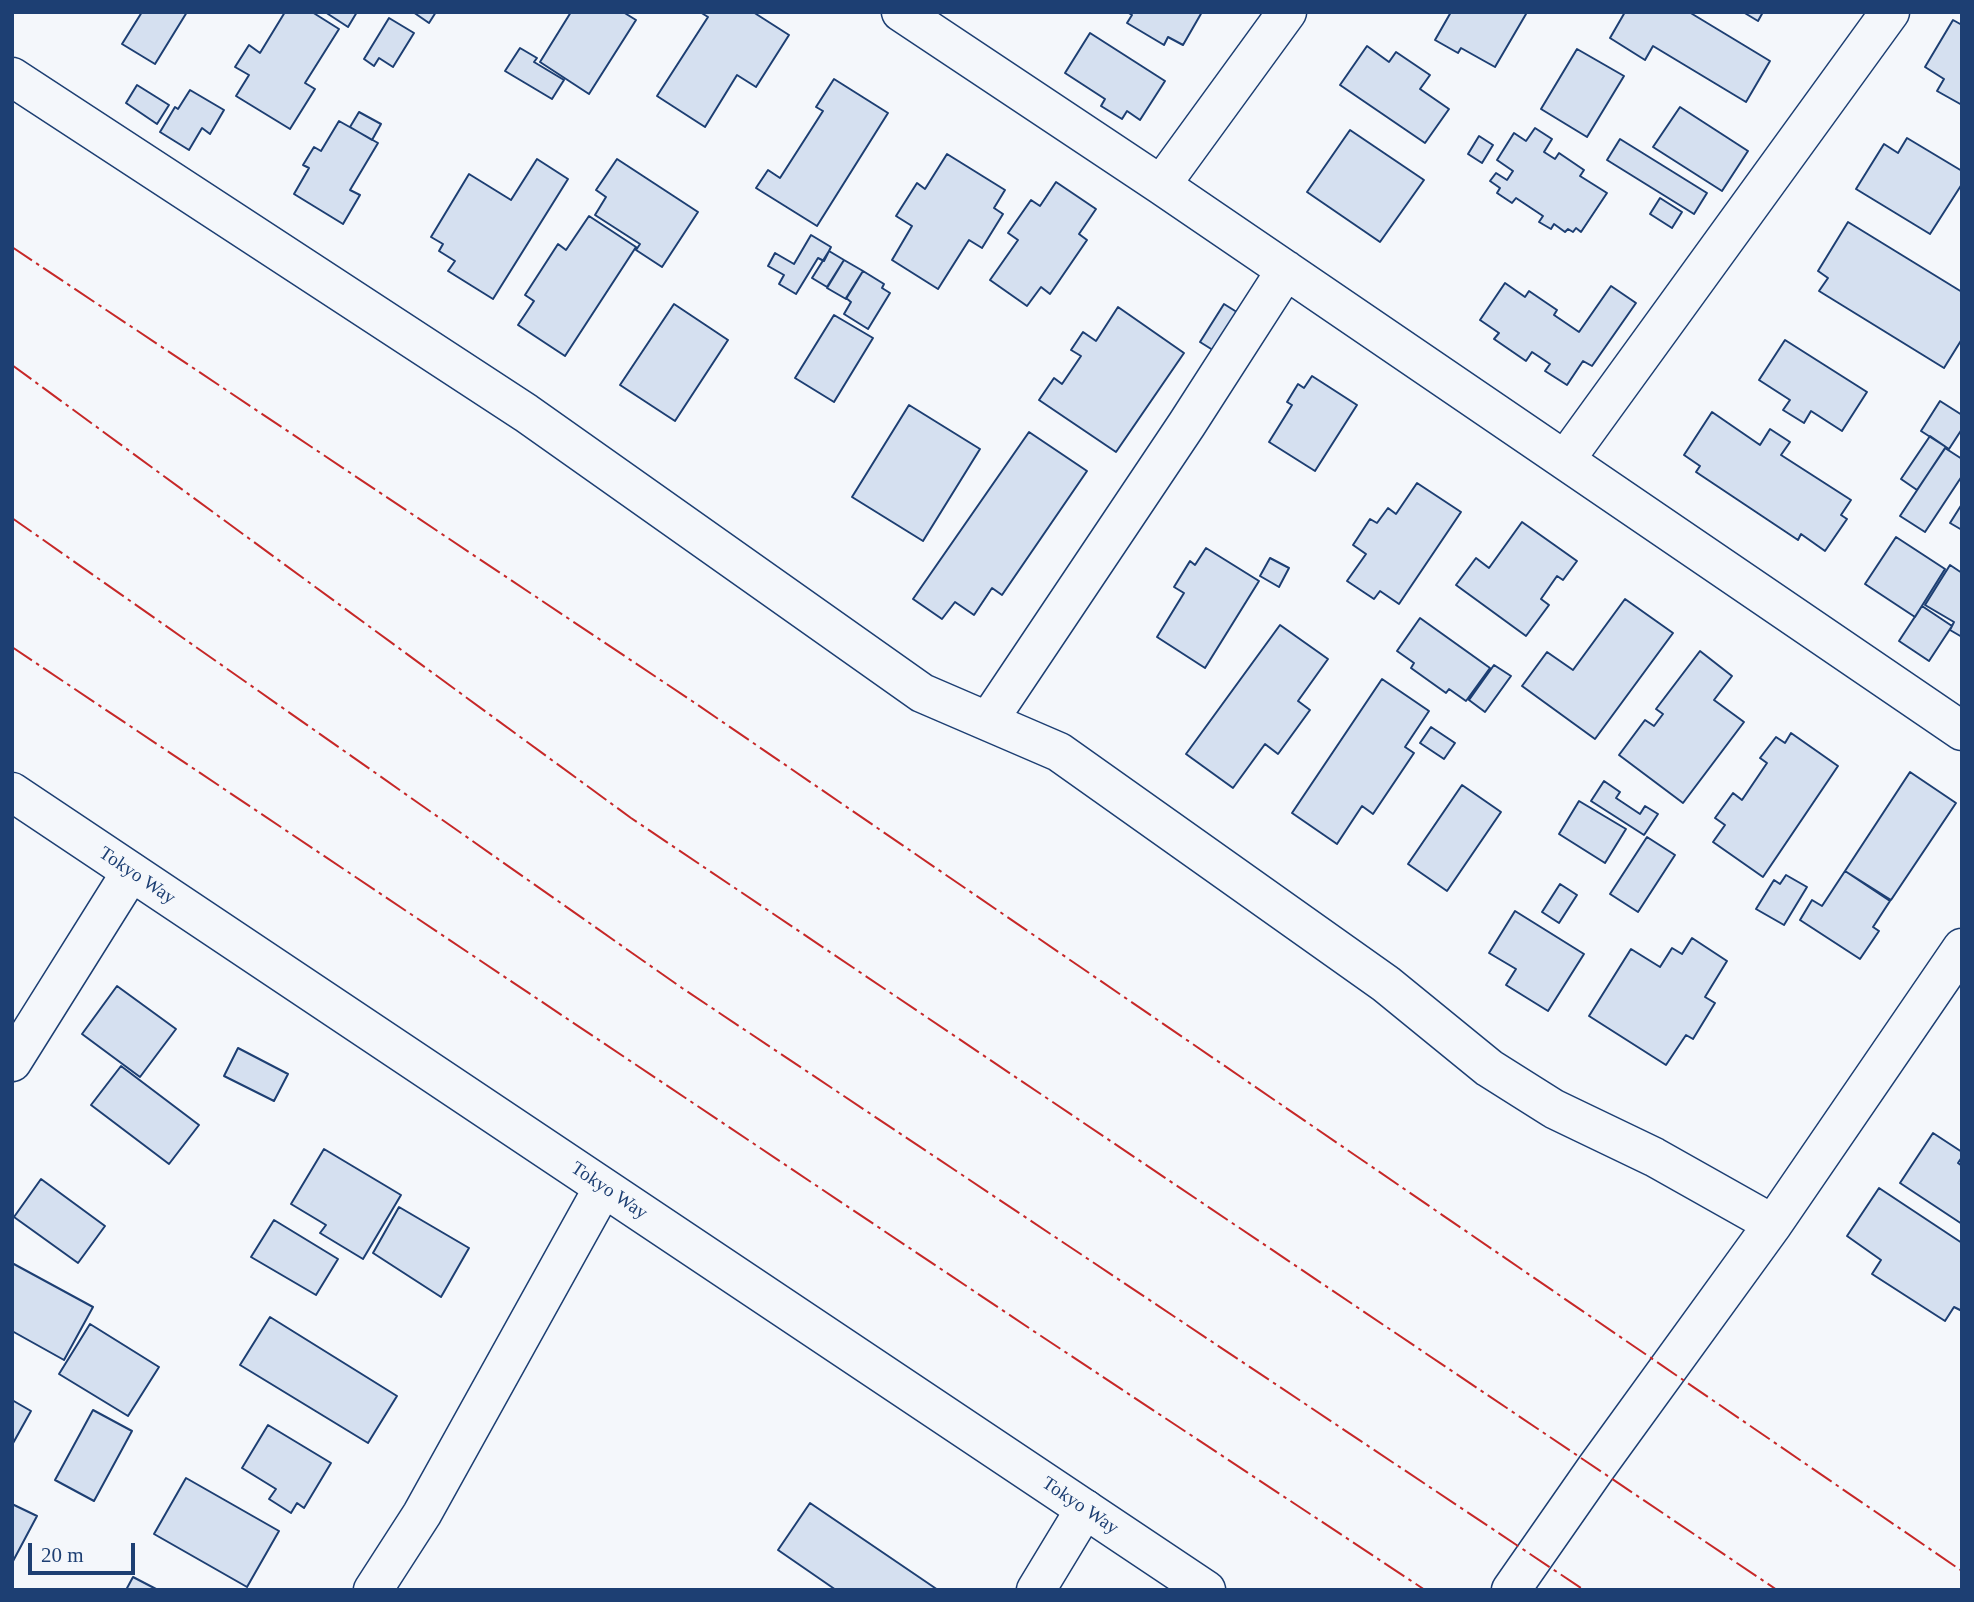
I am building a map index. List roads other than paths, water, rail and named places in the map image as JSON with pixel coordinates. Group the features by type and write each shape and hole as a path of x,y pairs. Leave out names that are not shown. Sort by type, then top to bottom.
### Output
{"street":[{"path":"1161,186 1287,12"},
{"path":"1565,460 1890,12"},
{"path":"919,17 1161,186 1962,731"},
{"path":"12,77 526,413 922,693 1059,752 1385,984 1489,1068 1554,1109 1654,1157 1773,1224"},
{"path":"988,721 1286,271"},
{"name":"Tokyo Way","path":"12,792 1206,1590"},
{"path":"12,1062 131,872"},
{"path":"1511,1590 1773,1224 1962,948"},
{"path":"373,1590 422,1514 603,1188"},
{"path":"1036,1590 1085,1509"}]}
